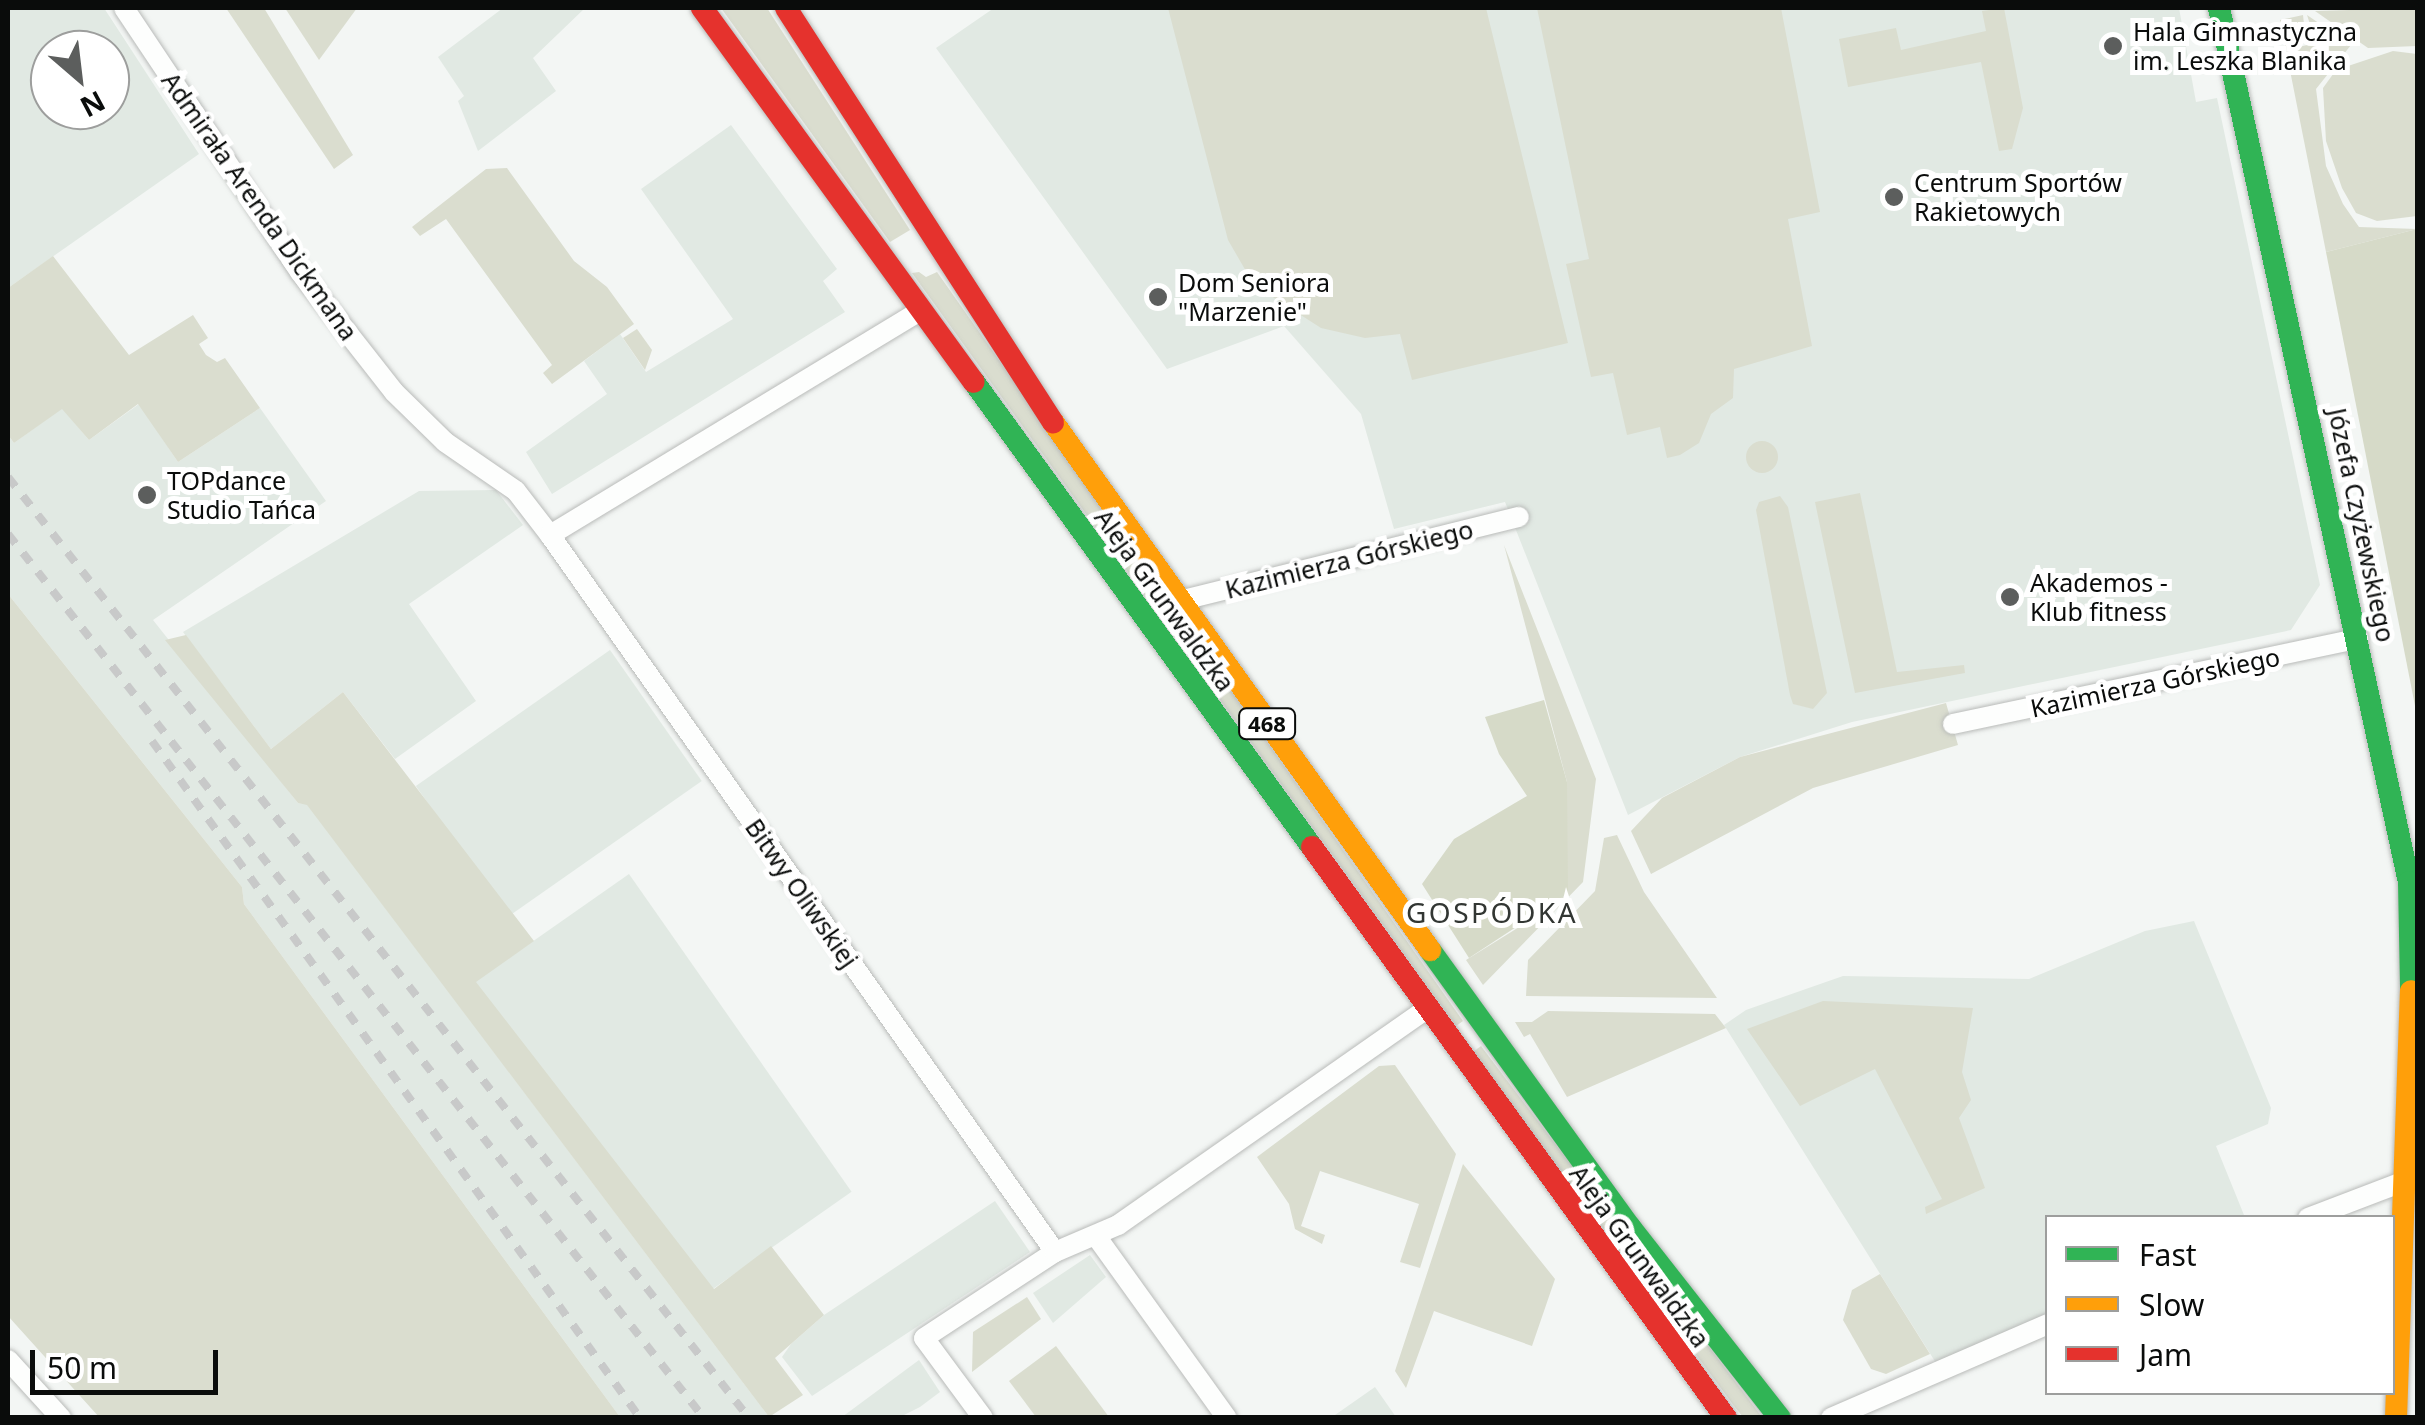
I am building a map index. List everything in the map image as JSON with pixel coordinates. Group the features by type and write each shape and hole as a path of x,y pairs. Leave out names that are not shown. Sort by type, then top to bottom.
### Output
{"main road":[{"name":"Aleja Grunwaldzka","path":"702,8 1726,1418"},
{"name":"Aleja Grunwaldzka","path":"786,8 1011,361 1178,601 1630,1228 1780,1418"},
{"name":"Józefa Czyżewskiego","path":"2219,8 2409,882 2406,1181 2396,1418"}],"street":[{"name":"Admirała Arenda Dickmana","path":"124,8 300,272 394,392 445,442"},
{"path":"550,535 921,310"},
{"name":"Bitwy Oliwskiej","path":"445,442 516,491 550,535 1055,1252"},
{"name":"Kazimierza Górskiego","path":"1178,601 1519,517"},
{"name":"Kazimierza Górskiego","path":"1953,724 2358,639"},
{"path":"983,1418 924,1338 1055,1252 1096,1236 1216,1160 1426,1009"},
{"path":"2316,1215 2406,1181"},
{"path":"1096,1236 1227,1418"},
{"path":"1831,1418 2045,1325"},
{"path":"8,1360 61,1418"}],"shaded area":[{"path":"8,8 104,8 118,30 30,30 30,130 130,130 130,48 199,154 8,288"},
{"path":"226,8 264,8 353,155 334,169"},
{"path":"285,8 357,8 319,60"},
{"path":"503,8 585,8 533,58 556,91 478,151 458,101 464,96 438,57"},
{"path":"721,8 767,8 910,230 890,242"},
{"path":"994,8 2179,8 2196,102 2217,98 2320,585 2291,630 1852,722 1740,757 1628,815 1505,502 1394,529 1361,414 1284,326 1167,369 936,48"},
{"path":"1168,8 1486,8 1568,343 1412,380 1400,334 1365,338 1321,328 1254,285 1228,240"},
{"path":"1537,8 1781,8 1820,212 1788,219 1812,346 1734,369 1733,398 1711,414 1699,443 1680,455 1667,458 1660,427 1627,435 1613,373 1591,377 1566,264 1589,259"},
{"path":"2004,8 2023,108 2012,149 1999,151 1981,62 1848,87 1839,39 1896,28 1901,50 1986,31 1982,11"},
{"path":"2418,8 2417,46 2368,48 2315,11"},
{"path":"2303,15 2304,24 2290,27 2294,48 2316,43 2307,15 2351,45 2316,89 2326,166 2343,204 2359,227 2417,229 2326,252 2280,20"},
{"path":"2393,51 2417,54 2417,216 2377,221 2356,213 2342,188 2326,141 2323,88 2336,70"},
{"path":"731,125 837,269 823,281 845,312 552,494 526,452 607,394 584,361 620,334 646,372 733,319 641,189"},
{"path":"507,168 574,261 607,287 634,324 552,384 543,373 552,365 446,219 420,236 412,227 486,169"},
{"path":"53,256 129,355 193,315 208,338 199,344 206,355 217,362 225,358 260,408 178,462 138,404 89,440 62,409 14,443 8,435 8,288"},
{"path":"937,272 1463,1021 1456,1026 912,273 926,277"},
{"path":"637,329 652,350 645,370 623,338"},
{"path":"139,404 178,462 260,408 326,501 153,620 298,803 307,804 769,1417 620,1417 244,904 242,887 8,594 8,435 14,443 62,408 89,440"},
{"path":"1762,441 1774,445 1778,457 1774,469 1762,473 1750,469 1746,457 1750,445"},
{"path":"496,490 523,525 409,604 476,701 395,759 343,692 271,749 183,632 419,491"},
{"path":"1860,493 1897,672 1964,665 1965,673 1855,693 1815,502"},
{"path":"1780,496 1788,507 1827,693 1813,709 1793,704 1790,695 1756,510 1759,502"},
{"path":"1504,545 1596,779 1583,882 1483,985 1466,960 1537,916 1567,782"},
{"path":"8,594 242,887 244,904 620,1417 99,1417 8,1316"},
{"path":"186,635 271,749 343,692 534,941 476,982 714,1289 771,1246 824,1315 775,1358 803,1395 769,1417 307,805 298,803 165,640"},
{"path":"610,650 702,781 508,917 416,786"},
{"path":"1946,703 1958,745 1813,788 1651,874 1631,831 1662,798 1740,757"},
{"path":"1617,835 1644,892 1717,998 1526,996 1528,960 1595,891 1604,838"},
{"path":"629,874 852,1192 698,1300 475,982"},
{"path":"2194,921 2271,1108 2268,1124 2216,1146 2244,1215 2045,1215 2045,1315 1936,1363 1724,1025 1746,1010 1843,976 2029,979 2145,931"},
{"path":"1823,1001 1973,1008 1962,1072 1971,1100 1959,1118 1985,1188 1926,1214 1925,1207 1942,1199 1875,1069 1800,1106 1747,1029"},
{"path":"1548,1011 1715,1014 1726,1028 1567,1097 1530,1034 1524,1037 1515,1022 1532,1022"},
{"path":"1481,1046 1762,1417 1743,1417 1734,1406 1473,1052"},
{"path":"1395,1065 1456,1154 1420,1268 1400,1262 1419,1204 1320,1171 1301,1226 1325,1235 1322,1244 1295,1229 1289,1204 1257,1157 1379,1066"},
{"path":"1463,1164 1555,1279 1532,1346 1434,1311 1406,1388 1395,1371"},
{"path":"995,1201 1030,1252 812,1396 782,1357 791,1344 824,1315"},
{"path":"1090,1255 1106,1277 1053,1323 1033,1293"},
{"path":"1880,1274 1930,1354 1886,1374 1871,1369 1843,1320 1852,1290"},
{"path":"1027,1297 1041,1319 972,1372 973,1332"},
{"path":"1056,1346 1109,1417 1036,1417 1009,1381"},
{"path":"919,1360 940,1392 920,1407 900,1417 842,1417"},
{"path":"1375,1387 1396,1417 1331,1417 1335,1415"}],"green space":[{"path":"2418,229 2417,716 2326,252"},
{"path":"1544,700 1567,782 1568,893 1469,958 1422,884 1454,839 1527,796 1499,754 1485,717"}],"railway":[{"path":"8,477 749,1418"},
{"path":"8,534 704,1418"},
{"path":"152,741 640,1418"}],"traffic: fast":[{"path":"2219,8 2409,882 2411,991"},
{"path":"974,382 1312,847"},
{"path":"1430,950 1630,1227 1780,1418"}],"traffic: slow":[{"path":"1053,422 1430,950"},
{"path":"2396,1418 2411,991"}],"traffic: jam":[{"path":"702,8 974,382"},
{"path":"786,8 1053,422"},
{"path":"1312,847 1726,1418"}],"place":[{"name":"Hala Gimnastyczna im. Leszka Blanika","path":"2113,46"},
{"name":"Centrum Sportów Rakietowych","path":"1894,197"},
{"name":"Dom Seniora \"Marzenie\"","path":"1158,297"},
{"name":"TOPdance Studio Tańca","path":"147,495"},
{"name":"Akademos - Klub fitness","path":"2010,597"}],"district":[{"name":"GOSPÓDKA","path":"1492,912"}]}
